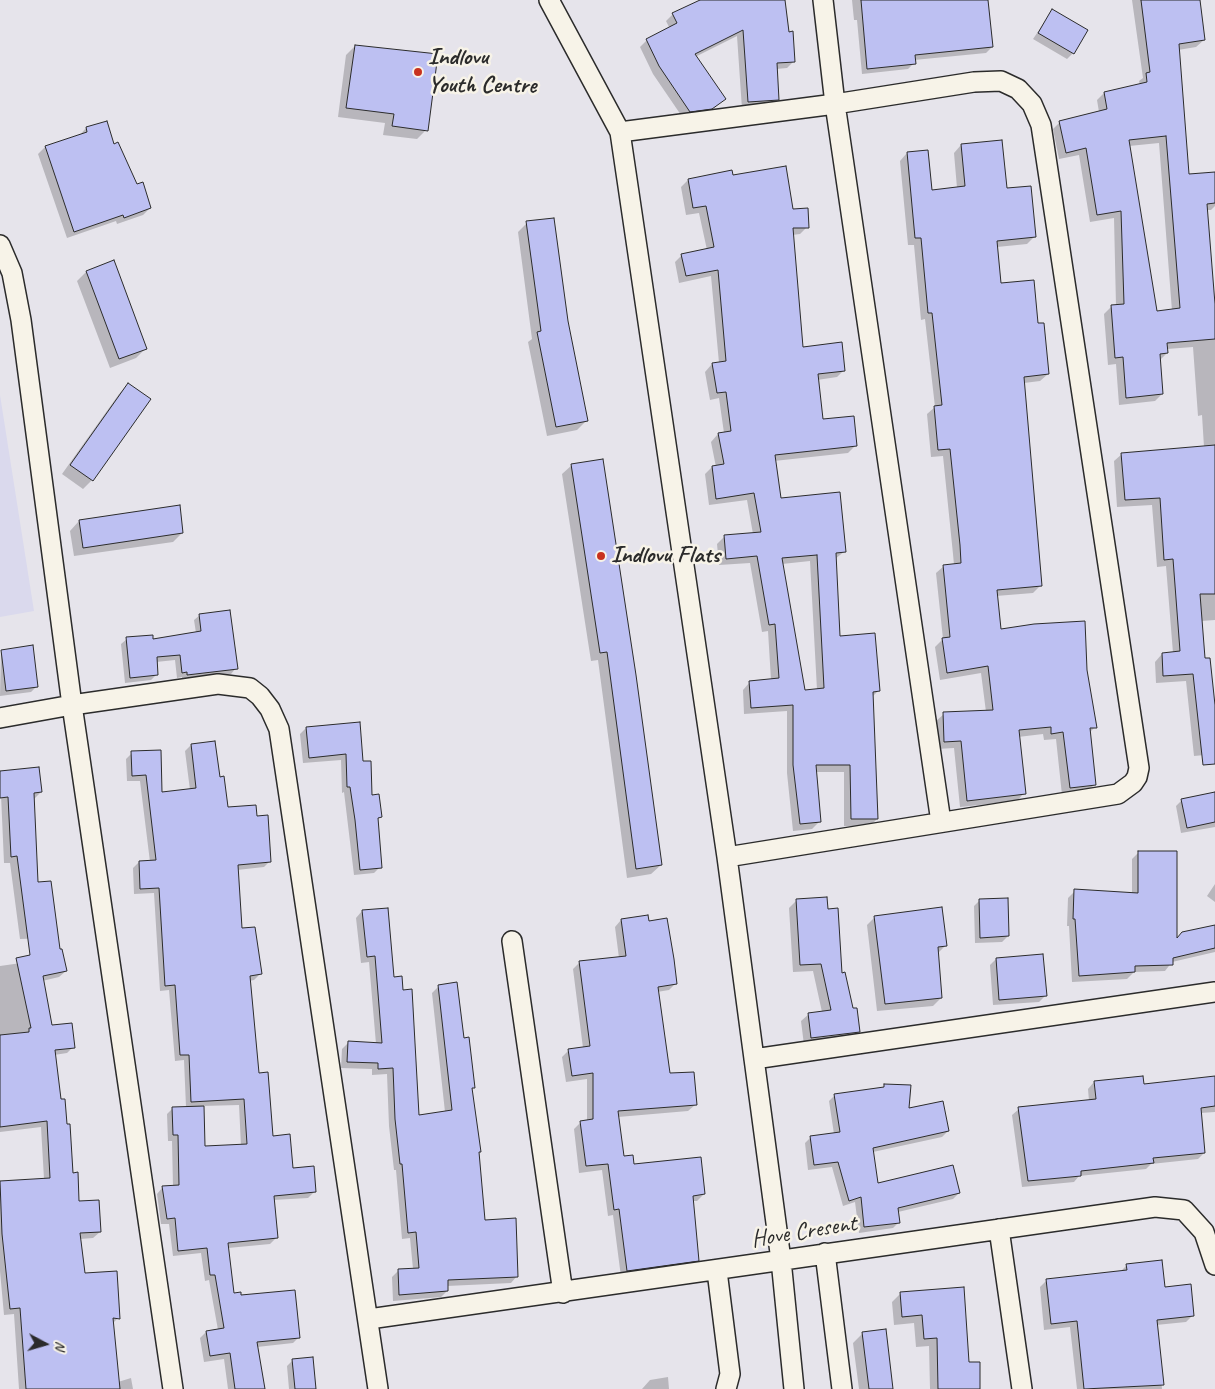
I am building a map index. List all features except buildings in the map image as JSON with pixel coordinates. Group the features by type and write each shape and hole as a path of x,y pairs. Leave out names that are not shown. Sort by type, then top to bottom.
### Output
{"street":[{"path":"549,0 620,132 754,1059 781,1260 794,1389"},
{"path":"823,0 835,104 941,822"},
{"path":"620,132 835,104 974,82 1001,82 1018,89 1032,104 1041,125 1139,768 1133,783 1118,794 726,858"},
{"path":"0,245 12,273 21,320 72,705 173,1389"},
{"path":"0,718 72,705 218,684 250,688 260,696 270,709 279,728 378,1389"},
{"path":"512,941 563,1293"},
{"path":"754,1059 1215,992"},
{"name":"Hove Cresent","path":"368,1319 563,1293 1155,1207 1184,1210 1204,1232 1215,1265"},
{"path":"999,1229 1022,1389"},
{"path":"825,1254 842,1389"},
{"path":"716,1271 730,1374 726,1389"}],"shaded area":[{"path":"0,395 34,611 0,617"}],"place":[{"name":"Indlovu Youth Centre","path":"418,72"},
{"name":"Indlovu Flats","path":"601,556"}]}
